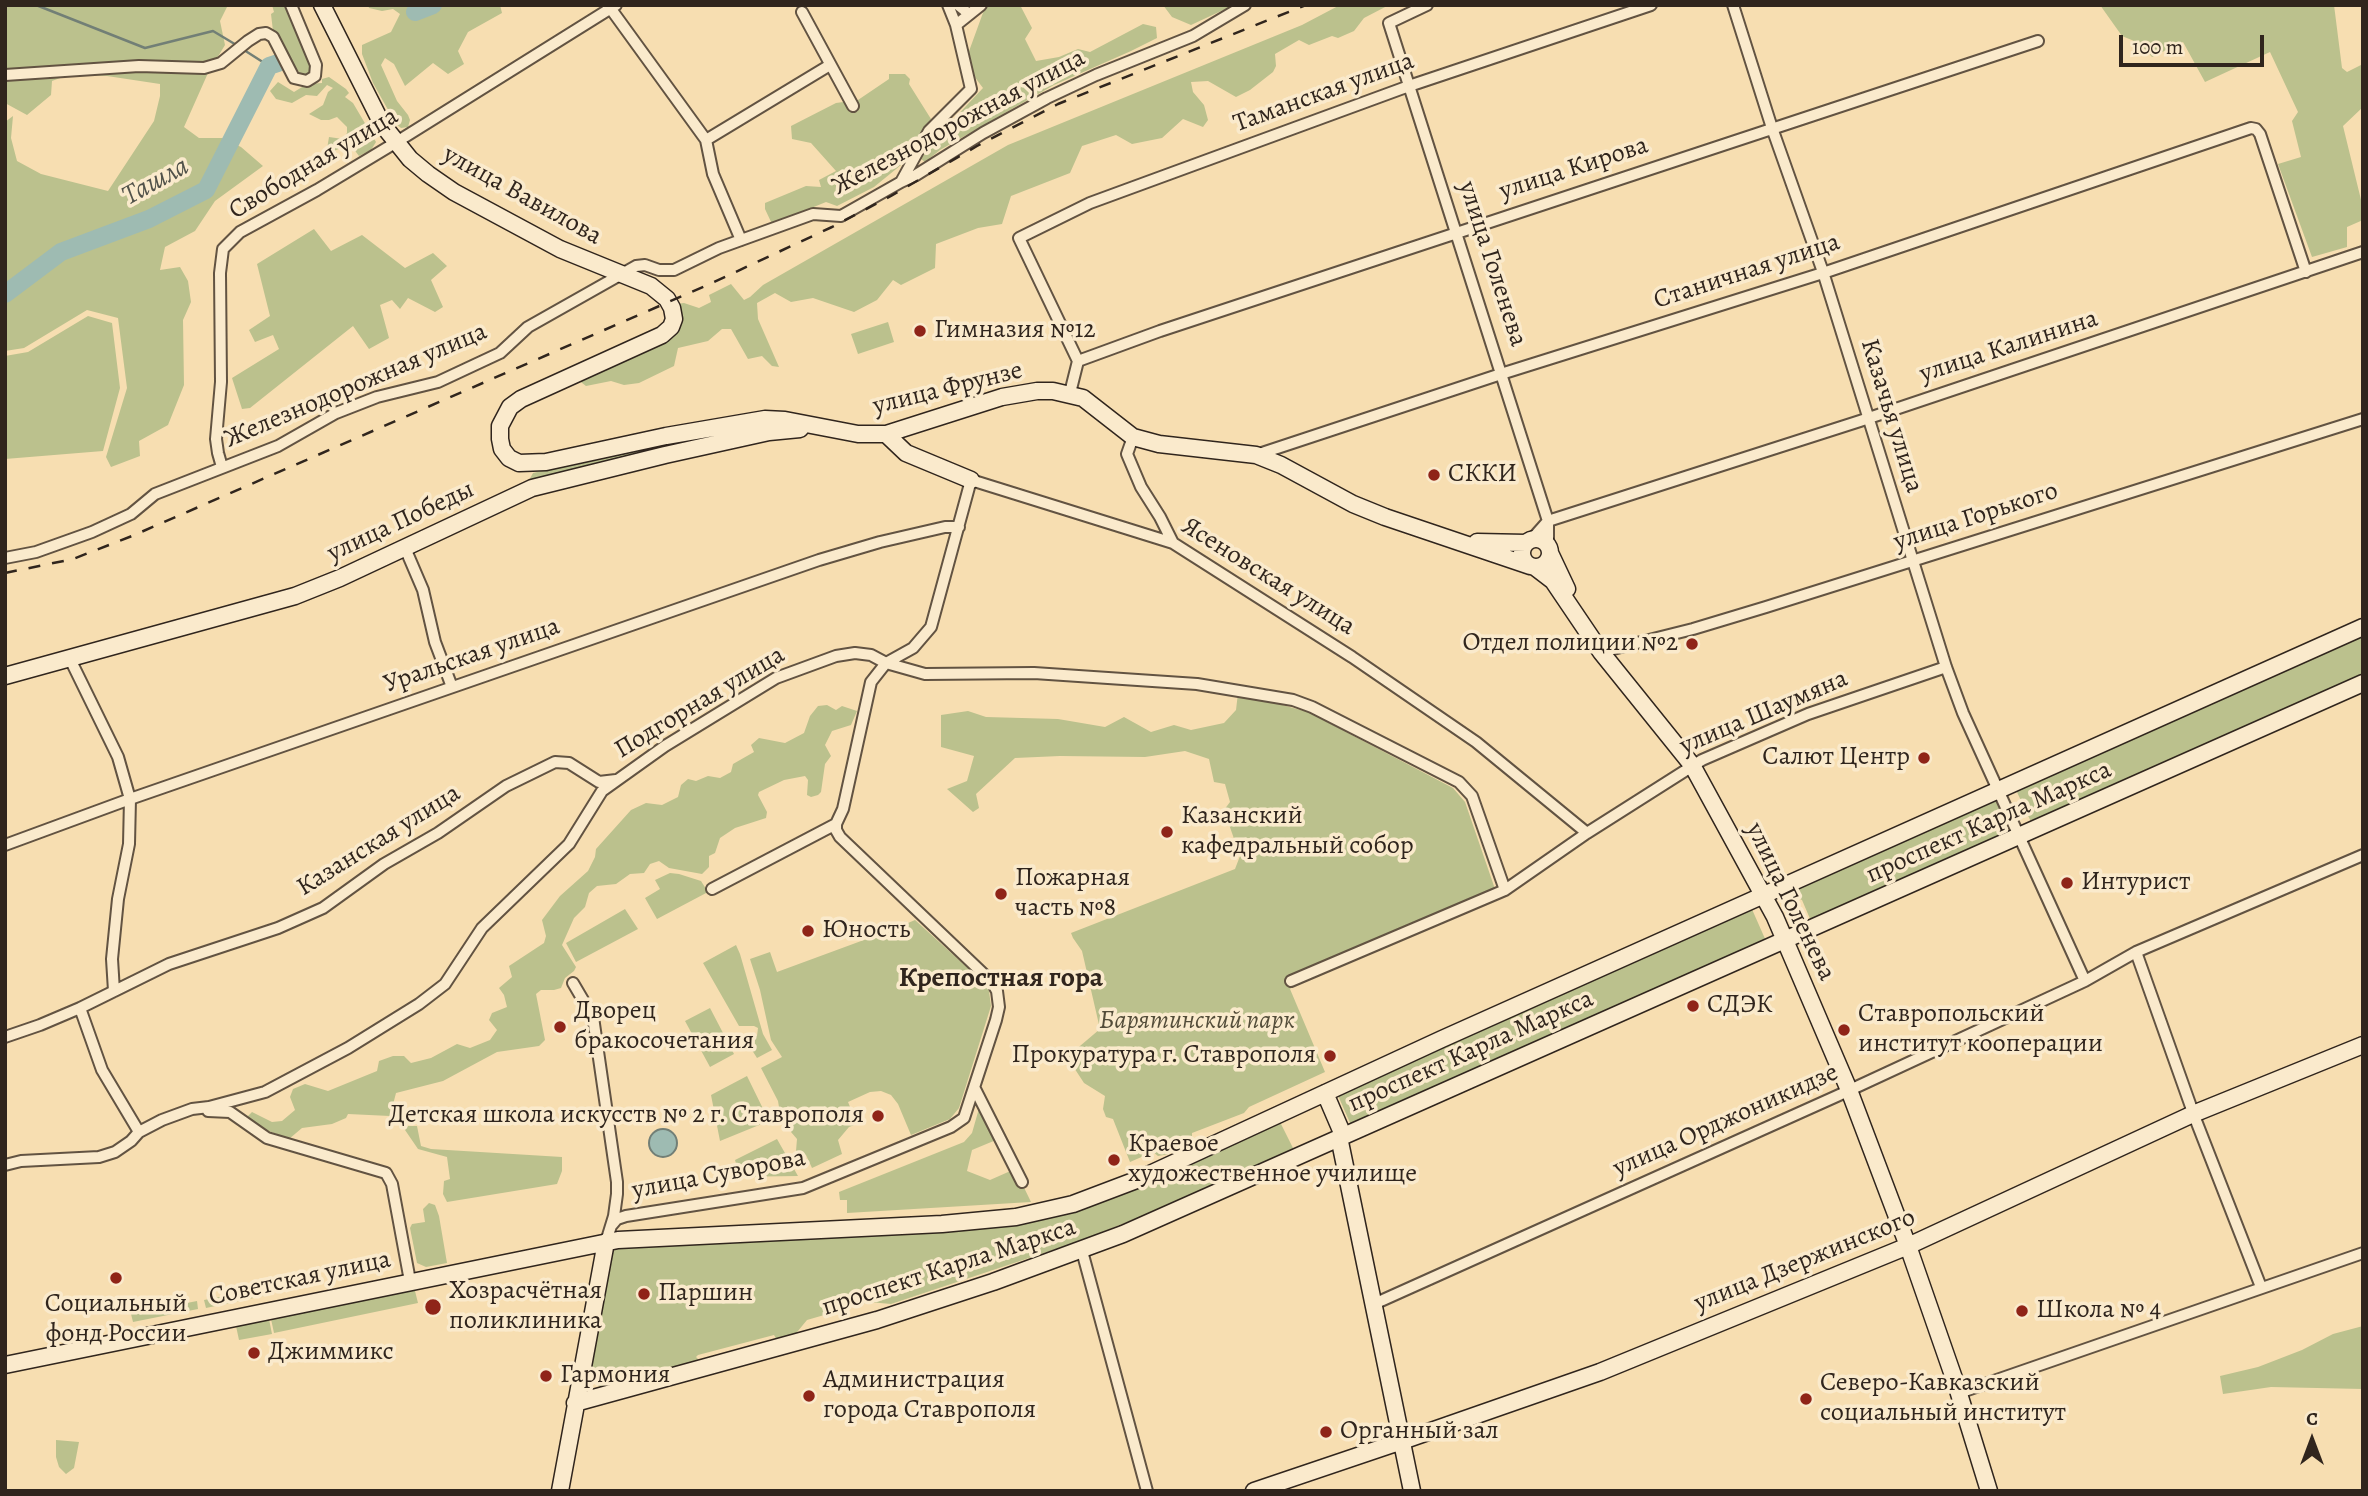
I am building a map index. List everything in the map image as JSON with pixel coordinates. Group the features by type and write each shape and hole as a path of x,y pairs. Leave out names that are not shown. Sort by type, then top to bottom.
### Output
{"main road":[{"name":"улица Вавилова","path":"322,5 382,124 428,174 454,192 560,249 622,274"},
{"name":"улица Фрунзе","path":"622,274 651,286 667,299 674,319 671,327 662,335 521,399 510,407 500,426 502,449 509,458 519,463 546,462 748,420 785,420 858,434 886,434 1002,397 1037,391 1070,393 1093,405 1133,437 1167,445 1256,455 1281,465 1353,504 1385,517 1533,567"},
{"name":"улица Победы","path":"5,676 295,596 340,578 532,488 769,432 820,427"},
{"name":"Ясеновская улица","path":"886,434 906,453 971,480"},
{"name":"улица Фрунзе","path":"1440,535 1475,541 1529,541"},
{"path":"1539,539 1549,550 1544,564 1533,567 1524,562 1522,548 1529,541 1539,539"},
{"name":"улица Голенева","path":"1549,550 1597,647"},
{"name":"улица Голенева","path":"1533,567 1553,581 1597,647 1697,763 1764,895 1786,940 1849,1090 1908,1246 1959,1393 1989,1491"},
{"name":"проспект Карла Маркса","path":"608,1234 642,1238 942,1224 1035,1214 1073,1204 1139,1180 1325,1093 2363,627"},
{"name":"проспект Карла Маркса","path":"575,1403 877,1320 1082,1251 2363,683"},
{"name":"улица Дзержинского","path":"1254,1491 1600,1372 1908,1246 2193,1114 2363,1045"},
{"path":"1325,1093 1341,1136 1412,1491"},
{"path":"560,1491 608,1234"},
{"name":"Советская улица","path":"5,1364 410,1281 608,1234"}],"street":[{"path":"5,75 139,66 204,68 221,63 248,41 266,33 272,37 294,78 307,81 315,76 316,65 291,5"},
{"path":"901,182 929,131 971,89 956,25 948,5"},
{"path":"958,5 970,14"},
{"path":"956,25 981,5"},
{"name":"Железнодорожная улица","path":"5,558 36,552 92,533 131,513 155,494 278,446 336,413 377,397 438,382 500,353 528,327 636,266 645,265 674,271 741,240 813,214 841,216 1047,98 1096,75 1194,36 1245,5"},
{"name":"улица Голенева","path":"1427,5 1389,23 1548,521 1549,550"},
{"name":"Таманская улица","path":"1078,361 1019,238 1090,203 1409,86 1651,5"},
{"name":"Казачья улица","path":"1733,5 1772,128 1823,272 1946,667 1963,713 2085,981"},
{"path":"611,6 706,140 713,174 741,240"},
{"name":"Свободная улица","path":"222,467 216,439 221,382 220,273 223,249 240,232 396,142 611,6"},
{"path":"802,12 853,106"},
{"name":"улица Кирова","path":"1078,361 1457,232 2038,41"},
{"path":"706,140 830,65"},
{"name":"Станичная улица","path":"1256,455 1823,272 2251,128 2260,134 2306,272"},
{"name":"улица Калинина","path":"1548,521 2363,253"},
{"path":"1070,393 1078,361"},
{"name":"улица Горького","path":"1597,647 1693,629 2363,419"},
{"path":"1133,437 1127,454 1141,487 1173,542"},
{"path":"712,890 836,824 843,809 872,682 886,663 913,648 931,627 971,480"},
{"name":"Ясеновская улица","path":"971,480 1173,542 1352,657 1476,742 1587,834"},
{"path":"1529,541 1548,521"},
{"name":"Уральская улица","path":"5,845 130,799 819,560 893,539 945,527 959,527"},
{"path":"405,548 423,590 435,642 452,687"},
{"name":"Подгорная улица","path":"5,1165 21,1161 99,1157 115,1152 139,1132 162,1120 265,1092 348,1048 419,1004 445,984 482,928 569,844 602,791 665,746 776,678 836,656 855,653 871,655 886,663 925,674 1034,673 1197,684 1278,696 1302,704 1459,782 1472,796 1505,890"},
{"path":"69,659 118,757 130,799 130,844 118,900 111,959 114,991"},
{"name":"улица Шаумяна","path":"1291,981 1505,890 1697,763 1808,714 1946,667"},
{"name":"Казанская улица","path":"5,1037 80,1008 169,964 278,928 323,908 384,864 438,832 506,786 555,762 569,763 599,782 616,780"},
{"name":"улица Суворова","path":"608,1234 617,1219 626,1216 803,1188 959,1123 968,1110 996,1020 999,1007 997,991 992,982 840,836 836,824"},
{"name":"улица Орджоникидзе","path":"1374,1304 2085,981 2136,952 2363,855"},
{"path":"2136,952 2193,1114 2261,1287"},
{"path":"573,983 593,1017 617,1182 608,1234"},
{"path":"80,1008 102,1070 139,1132"},
{"path":"975,1089 1022,1182"},
{"path":"191,1110 230,1112 267,1138 386,1174 392,1184 410,1281"},
{"path":"1082,1251 1147,1491"},
{"path":"1959,1393 2363,1253"}],"green space":[{"path":"5,5 228,5 220,21 225,45 208,73 184,127 199,138 222,138 241,147 263,166 215,201 195,231 165,247 160,270 180,267 188,281 191,302 183,320 184,385 168,425 139,441 140,456 111,467 106,457 127,388 118,318 87,310 24,348 5,351 5,122 13,116 11,138 17,161 41,174 108,191 154,121 160,84 71,74 52,81 51,95 27,115 5,103"},
{"path":"272,5 286,5 310,57 311,73 306,76 300,74 273,31"},
{"path":"368,5 500,5 502,13 468,32 458,51 464,64 448,74 433,63 405,86 394,64 385,58 381,65 397,101 410,120 408,127 401,128 396,124 373,83 362,54 362,45 391,32 400,14 393,9 382,11 369,8"},
{"path":"990,5 1020,5 1032,28 1025,39 1036,61 1059,57 1078,49 1090,52 1143,24 1156,27 1157,38 1054,85 940,150 925,162 921,159 935,139 983,88 974,76 968,54 984,10"},
{"path":"1163,5 1234,5 1191,25 1172,17"},
{"path":"1340,5 1389,5 1364,18 1354,31 1338,38 1332,36 1309,45 1299,40 1275,54 1276,66 1273,72 1236,97 1208,81 1191,82 1193,92 1204,105 1208,120 1203,127 1183,119 1162,138 1132,144 1116,135 1082,146 1070,173 1011,196 1002,224 978,228 936,244 935,268 901,285 893,280 877,300 854,312 813,298 791,302 775,293 757,303 758,319 779,367 772,366 762,356 748,359 731,329 722,329 708,341 678,348 674,366 639,383 624,385 611,381 586,386 577,379 664,337 676,304 684,303 699,308 711,302 709,295 731,284 744,300 763,285 1008,145 1302,25"},
{"path":"2100,5 2334,5 2342,68 2347,72 2363,64 2363,107 2343,126 2363,208 2363,220 2347,227 2347,247 2312,257 2278,164 2301,157 2292,121 2298,112 2270,52 2205,82 2183,42 2152,57 2139,43 2122,36"},
{"path":"889,74 905,74 910,79 909,84 931,119 901,165 874,187 837,206 826,202 772,224 765,203 806,186 821,187 819,180 836,171 811,143 792,139 791,126 836,103 858,100 889,79"},
{"path":"329,77 349,93 345,97 353,103 376,142 371,150 359,156 350,144 334,151 327,149 329,137 343,139 347,133 347,127 337,117 321,120 309,114 323,105 328,92 333,88 327,85 317,96 306,95 292,103 276,99 270,91 278,82 294,92 307,84 322,83 322,79"},
{"path":"314,229 331,251 362,235 405,268 433,253 447,266 431,280 443,307 435,312 408,298 400,309 392,300 380,305 389,338 369,349 353,326 250,408 242,409 232,378 279,349 273,335 255,342 249,330 270,316 257,264"},
{"path":"88,316 112,323 120,388 103,451 5,459 5,356 28,352"},
{"path":"888,322 894,342 858,354 851,334"},
{"path":"769,424 527,484 533,473 667,441"},
{"path":"2363,635 2363,677 2032,824 2016,790"},
{"name":"Барятинский парк","path":"1238,693 1308,712 1453,788 1465,802 1495,889 1301,981 1290,989 1325,1072 1249,1107 1244,1113 1192,1133 1192,1136 1180,1142 1169,1154 1158,1156 1153,1152 1130,1162 1113,1119 1106,1117 1103,1109 1105,1096 1084,1083 1067,1057 1100,1029 1082,951 1071,933 1235,869 1240,856 1224,810 1230,802 1225,784 1214,782 1209,759 1185,751 1145,757 1015,758 976,794 979,808 973,812 947,789 967,781 974,756 941,747 941,715 968,711 986,717 1058,719 1105,727 1124,717 1151,732 1174,725 1191,730 1224,723 1236,710"},
{"path":"827,705 836,710 842,706 857,711 851,725 832,731 825,745 831,756 825,764 821,792 818,795 807,795 808,780 805,776 784,780 759,792 767,812 766,818 735,828 720,838 715,853 709,856 709,867 702,874 669,868 659,861 650,864 644,873 630,874 616,884 597,886 589,893 585,907 574,918 562,945 576,967 574,971 565,978 561,988 541,990 536,994 545,1040 539,1046 497,1052 443,1081 396,1093 390,1116 348,1114 346,1118 332,1124 302,1128 289,1139 246,1118 252,1112 272,1122 282,1121 295,1110 290,1097 293,1089 305,1084 328,1091 377,1071 379,1061 393,1056 404,1056 411,1063 431,1058 457,1044 470,1048 490,1040 497,1030 489,1020 492,1013 507,1007 499,988 512,977 509,966 544,943 546,936 542,920 560,896 588,871 596,849 631,810 646,803 662,805 678,797 681,785 688,779 696,781 708,776 720,778 731,772 733,764 754,752 751,745 759,738 785,743 804,733 810,716 818,706"},
{"path":"1993,795 2007,805 2000,838 1811,921 1802,900 1789,890"},
{"path":"670,873 701,881 708,892 657,919 645,898 660,889 655,880"},
{"path":"1751,907 1766,941 1351,1125 1336,1091"},
{"path":"625,909 638,929 576,962 566,943"},
{"path":"915,920 982,981 989,991 991,1006 959,1108 950,1119 911,1135 898,1104 891,1095 881,1091 870,1092 848,1102 857,1124 849,1127 838,1140 842,1154 812,1168 806,1155 796,1151 797,1139 791,1132 785,1115 780,1113 778,1101 761,1068 782,1057 771,1040 750,959 770,952 777,972 872,937 906,921 908,923"},
{"path":"736,945 763,1034 772,1050 757,1058 743,1036 757,1036 758,1028 739,1026 703,963"},
{"path":"710,1008 734,1054 710,1067 685,1021"},
{"path":"747,1076 769,1121 720,1141 711,1095"},
{"path":"980,1105 996,1140 972,1150 967,1171 990,1180 1015,1169 1031,1202 847,1213 847,1200 840,1200 839,1192 964,1142 972,1133"},
{"path":"1278,1118 1293,1148 1288,1154 1249,1173 1239,1172 1155,1211 1077,1242 891,1304 869,1302 807,1320 793,1337 778,1342 774,1335 698,1355 696,1357 703,1364 684,1369 682,1365 675,1367 673,1371 653,1373 600,1387 591,1378 611,1251 623,1246 1002,1223"},
{"path":"408,1126 417,1126 421,1146 431,1149 562,1157 562,1171 557,1184 447,1202 443,1194 444,1181 450,1179 447,1157 418,1149 405,1130"},
{"path":"777,1139 798,1176 725,1175 726,1167 737,1167 735,1160"},
{"path":"429,1203 435,1205 439,1216 447,1263 426,1267 417,1263 410,1228 412,1224 425,1222 423,1209"},
{"path":"413,1283 418,1303 274,1333 271,1319 351,1303"},
{"path":"275,1286 273,1294 206,1308 204,1300"},
{"path":"197,1301 198,1309 133,1322 131,1314"},
{"path":"269,1319 272,1334 239,1340 236,1326"},
{"path":"2363,1326 2363,1389 2271,1387 2223,1394 2220,1376 2258,1367 2302,1350 2333,1334"},
{"path":"56,1440 79,1442 74,1468 66,1474 59,1467 56,1457"}],"water":[{"path":"663,1129 673,1133 677,1143 673,1153 663,1157 653,1153 649,1143 653,1133"}],"waterway":[{"path":"36,5 145,48 213,31 238,46"},
{"name":"Ташла","path":"415,12 433,5"},
{"path":"244,50 269,66"},
{"name":"Ташла","path":"5,294 61,252 149,219 206,190 269,66 278,63"}],"railway":[{"path":"5,573 73,559 132,536 712,283 832,227 1058,104 1306,5"}],"place":[{"name":"Гимназия №12","path":"920,331"},
{"name":"СККИ","path":"1434,475"},
{"name":"Отдел полиции №2","path":"1692,644"},
{"name":"Салют Центр","path":"1924,758"},
{"name":"Казанский кафедральный собор","path":"1167,832"},
{"name":"Интурист","path":"2067,883"},
{"name":"Пожарная часть №8","path":"1001,894"},
{"name":"Юность","path":"808,931"},
{"name":"СДЭК","path":"1693,1006"},
{"name":"Дворец бракосочетания","path":"560,1027"},
{"name":"Ставропольский институт кооперации","path":"1844,1030"},
{"name":"Прокуратура г. Ставрополя","path":"1330,1056"},
{"name":"Детская школа искусств № 2 г. Ставрополя","path":"878,1116"},
{"name":"Краевое художественное училище","path":"1114,1160"},
{"name":"Социальный фонд России","path":"116,1278"},
{"name":"Паршин","path":"644,1294"},
{"name":"Хозрасчётная поликлиника","path":"433,1307"},
{"name":"Школа № 4","path":"2022,1311"},
{"name":"Джиммикс","path":"254,1353"},
{"name":"Гармония","path":"546,1376"},
{"name":"Администрация города Ставрополя","path":"809,1396"},
{"name":"Северо-Кавказский социальный институт","path":"1806,1399"},
{"name":"Органный зал","path":"1326,1432"}],"district":[{"name":"Крепостная гора","path":"1001,979"}]}
